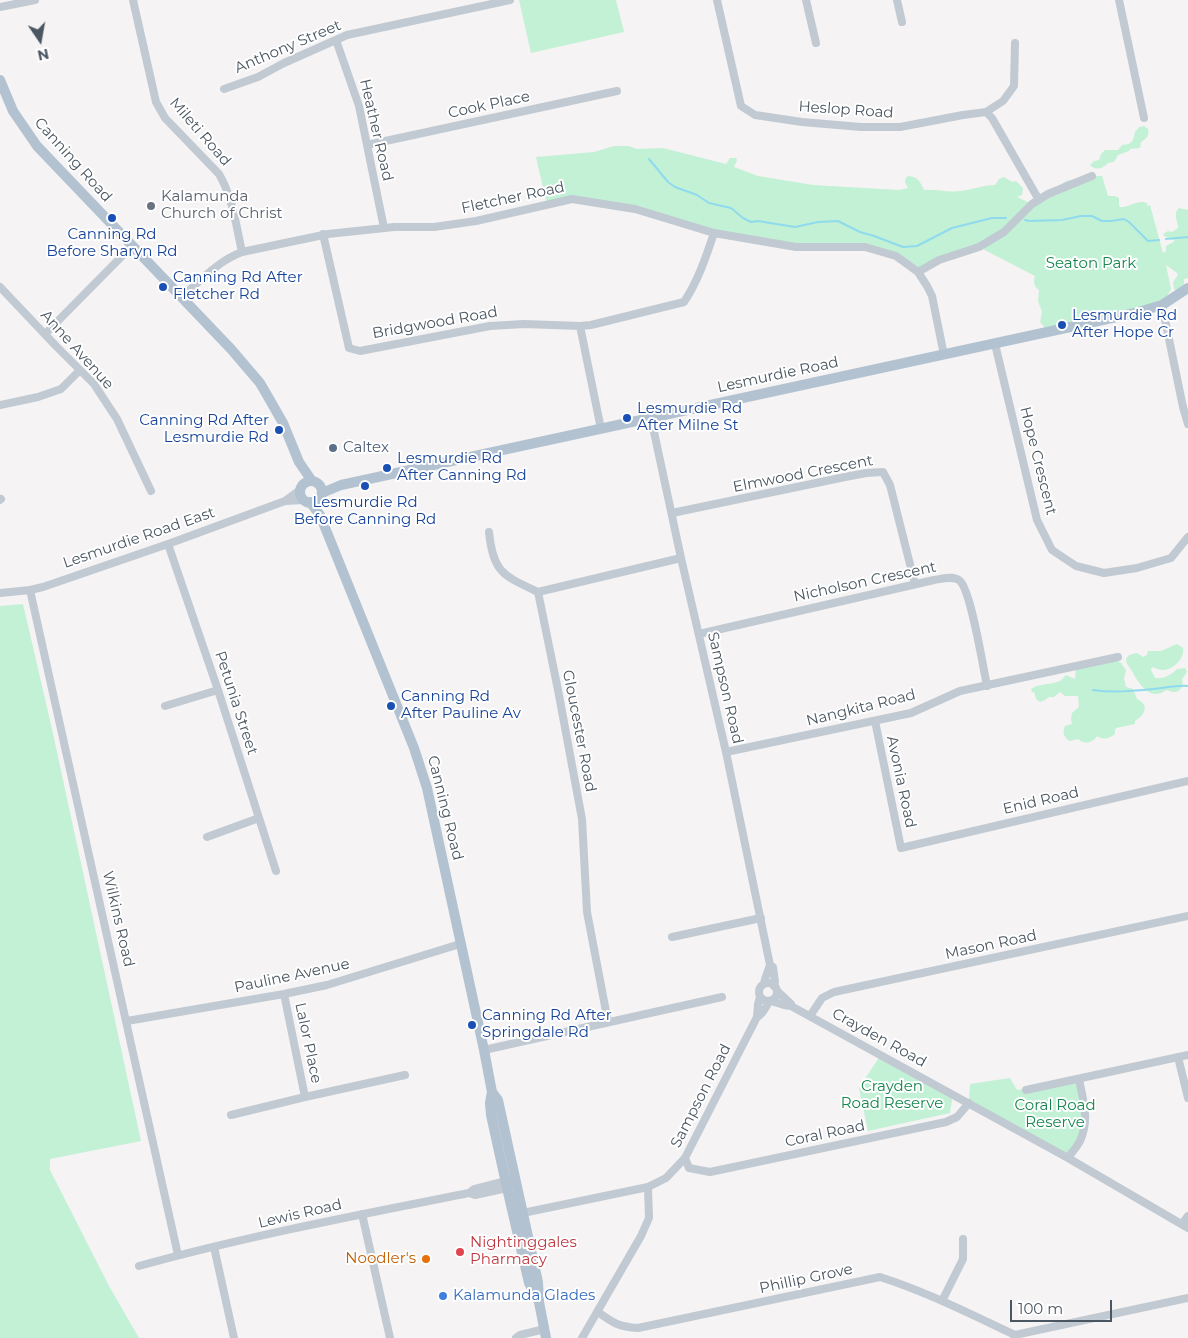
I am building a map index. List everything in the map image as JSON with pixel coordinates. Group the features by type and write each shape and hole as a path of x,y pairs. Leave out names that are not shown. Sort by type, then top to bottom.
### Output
{"main road":[{"name":"Canning Road","path":"0,80 13,111 37,146 231,349 260,383 283,422 418,761 427,788 492,1092 498,1100 509,1184 538,1282 539,1302 545,1336"},
{"name":"Lesmurdie Road","path":"311,492 1135,313 1162,305 1188,288"}],"street":[{"path":"0,7 35,0"},
{"name":"Mileti Road","path":"133,0 156,102 165,118 219,174 226,185 242,252"},
{"name":"Anthony Street","path":"224,89 258,77 284,63 347,35 510,0"},
{"name":"Heslop Road","path":"717,0 741,106 755,115 802,122 861,127 900,127 986,112"},
{"path":"806,0 816,43"},
{"path":"897,0 902,22"},
{"path":"1119,0 1144,118"},
{"name":"Heather Road","path":"336,40 359,106 384,228"},
{"path":"1015,43 1014,86 1003,101 986,112 992,118 1039,200"},
{"name":"Cook Place","path":"367,145 617,91"},
{"path":"918,272 939,260 979,247 1004,232 1032,204 1048,194 1092,176"},
{"name":"Fletcher Road","path":"182,297 219,263 229,256 242,252 324,234 384,228 434,227 476,221 572,199 635,209 714,233 796,247 865,247 896,256 918,272 932,296 944,355"},
{"name":"Bridgwood Road","path":"324,234 349,348 360,351 508,324 580,326 605,322 684,302 702,270 714,233"},
{"path":"44,334 132,246"},
{"name":"Anne Avenue","path":"0,287 94,384 117,419 150,491"},
{"path":"1162,305 1188,424"},
{"path":"580,326 601,429"},
{"name":"Hope Crescent","path":"995,344 1037,520 1052,550 1076,566 1104,573 1137,568 1171,558 1188,537"},
{"path":"0,405 38,397 61,389 80,370"},
{"name":"Sampson Road","path":"651,418 726,752 770,965 773,967 775,988"},
{"name":"Elmwood Crescent","path":"672,513 845,477 883,472 890,484 915,584"},
{"name":"Lesmurdie Road East","path":"0,593 43,587 311,492"},
{"path":"489,532 490,545 496,566 508,578 538,592 681,558"},
{"name":"Petunia Street","path":"168,544 218,690 276,872"},
{"name":"Nicholson Crescent","path":"698,634 915,584 954,578 961,582 968,596 987,686"},
{"name":"Wilkins Road","path":"30,590 178,1255"},
{"name":"Gloucester Road","path":"538,592 582,819 587,912 608,1022"},
{"name":"Nangkita Road","path":"726,752 910,713 960,691 1118,657"},
{"path":"165,706 218,690"},
{"name":"Avonia Road","path":"875,721 901,848"},
{"name":"Enid Road","path":"901,848 1188,781"},
{"path":"206,837 259,818"},
{"name":"Mason Road","path":"810,1016 822,998 834,992 1188,916"},
{"path":"672,937 761,918"},
{"name":"Pauline Avenue","path":"127,1021 327,985 460,944"},
{"name":"Sampson Road","path":"764,984 770,965"},
{"path":"764,984 775,988 776,997 770,1001 763,1000 760,997 759,991 764,984"},
{"name":"Crayden Road","path":"775,988 791,1006"},
{"name":"Lalor Place","path":"284,994 305,1097"},
{"path":"484,1050 722,997"},
{"name":"Sampson Road","path":"519,1214 648,1186 666,1178 685,1158 757,1016 760,997"},
{"name":"Sampson Road","path":"757,1016 760,1016 770,1001"},
{"name":"Crayden Road","path":"770,1001 784,1006 791,1006 810,1016 1068,1158 1185,1226"},
{"path":"1026,1090 1188,1055"},
{"path":"1178,1057 1188,1098"},
{"name":"Lalor Place","path":"232,1115 405,1075"},
{"path":"1068,1158 1079,1142 1085,1127 1086,1113 1079,1079"},
{"name":"Coral Road","path":"685,1158 689,1168 710,1172 946,1122 957,1117 969,1103"},
{"name":"Lewis Road","path":"139,1266 178,1255 362,1214 469,1193 475,1195 509,1184"},
{"path":"582,1338 641,1236 649,1218 648,1186"},
{"path":"362,1214 390,1338"},
{"path":"1185,1226 1188,1216"},
{"path":"942,1301 963,1259 964,1239"},
{"path":"214,1247 234,1338"},
{"name":"Phillip Grove","path":"598,1312 608,1320 624,1328 638,1328 880,1277 942,1301 1014,1337"},
{"path":"1014,1337 1188,1298"},
{"path":"516,1338 520,1335 545,1336"}],"green space":[{"path":"519,0 616,0 624,32 531,53"},
{"path":"1144,126 1148,129 1148,135 1141,142 1140,148 1130,149 1118,155 1114,162 1108,163 1102,168 1097,169 1090,165 1094,161 1099,160 1105,150 1118,150 1122,145 1129,144 1139,127"},
{"name":"Seaton Park","path":"614,146 628,146 637,149 663,148 726,164 730,158 736,158 734,167 758,176 813,185 899,190 908,188 905,182 908,176 918,180 924,190 955,191 995,185 999,179 1004,177 1012,182 1016,181 1023,188 1022,195 1017,197 1032,204 1066,181 1076,182 1092,176 1102,176 1108,196 1119,198 1120,207 1141,202 1147,203 1147,206 1150,205 1163,253 1166,251 1166,246 1175,241 1165,237 1163,234 1178,228 1176,215 1179,208 1188,210 1188,278 1184,279 1182,288 1174,289 1173,282 1178,275 1166,265 1171,289 1162,305 1045,328 1040,322 1042,312 1038,301 1039,290 1034,284 1035,276 979,247 918,272 896,256 865,247 796,247 714,233 635,209 572,199 547,205 536,157 594,152"},
{"path":"23,604 141,1141 50,1159 50,1170 109,1286 139,1338 0,1338 0,606"},
{"path":"1177,644 1183,648 1181,659 1178,662 1168,669 1162,670 1152,667 1151,670 1155,678 1161,678 1177,669 1185,668 1187,672 1182,679 1183,684 1181,688 1176,692 1166,690 1155,694 1146,690 1127,664 1126,659 1129,655 1137,653 1143,657 1147,655 1148,651 1161,651"},
{"path":"1118,657 1119,662 1126,670 1124,678 1126,687 1133,689 1137,699 1144,704 1145,710 1135,721 1135,724 1116,728 1115,734 1110,737 1103,738 1097,736 1088,742 1078,739 1068,740 1065,737 1064,730 1065,726 1072,724 1072,713 1079,707 1078,696 1065,696 1060,692 1054,697 1049,697 1040,702 1036,699 1031,689 1060,681 1066,675 1075,679 1076,666"},
{"name":"Crayden Road Reserve","path":"880,1056 953,1094 950,1113 868,1131 859,1088"},
{"name":"Coral Road Reserve","path":"1010,1078 1017,1090 1079,1079 1085,1127 1068,1158 969,1103 970,1084"}],"waterway":[{"path":"649,159 668,182 675,187 697,195 709,203 731,208 751,222 758,221 795,227 818,222 838,221 860,232 903,247 917,246 952,228 992,218 1006,218"},
{"path":"1025,220 1062,220 1081,216 1092,216 1102,221 1124,219 1148,241 1159,240"},
{"path":"1166,239 1188,237"},
{"path":"1093,690 1123,691 1188,686"}],"place":[{"name":"Kalamunda Church of Christ","path":"151,206"},
{"name":"Canning Rd Before Sharyn Rd","path":"112,218"},
{"name":"Canning Rd After Fletcher Rd","path":"163,287"},
{"name":"Lesmurdie Rd After Hope Cr","path":"1062,325"},
{"name":"Lesmurdie Rd After Milne St","path":"627,418"},
{"name":"Canning Rd After Lesmurdie Rd","path":"279,430"},
{"name":"Caltex","path":"333,448"},
{"name":"Lesmurdie Rd After Canning Rd","path":"387,468"},
{"name":"Lesmurdie Rd Before Canning Rd","path":"365,486"},
{"name":"Canning Rd After Pauline Av","path":"391,706"},
{"name":"Canning Rd After Springdale Rd","path":"472,1025"},
{"name":"Nightinggales Pharmacy","path":"460,1252"},
{"name":"Noodler's","path":"426,1259"},
{"name":"Kalamunda Glades","path":"443,1296"}]}
